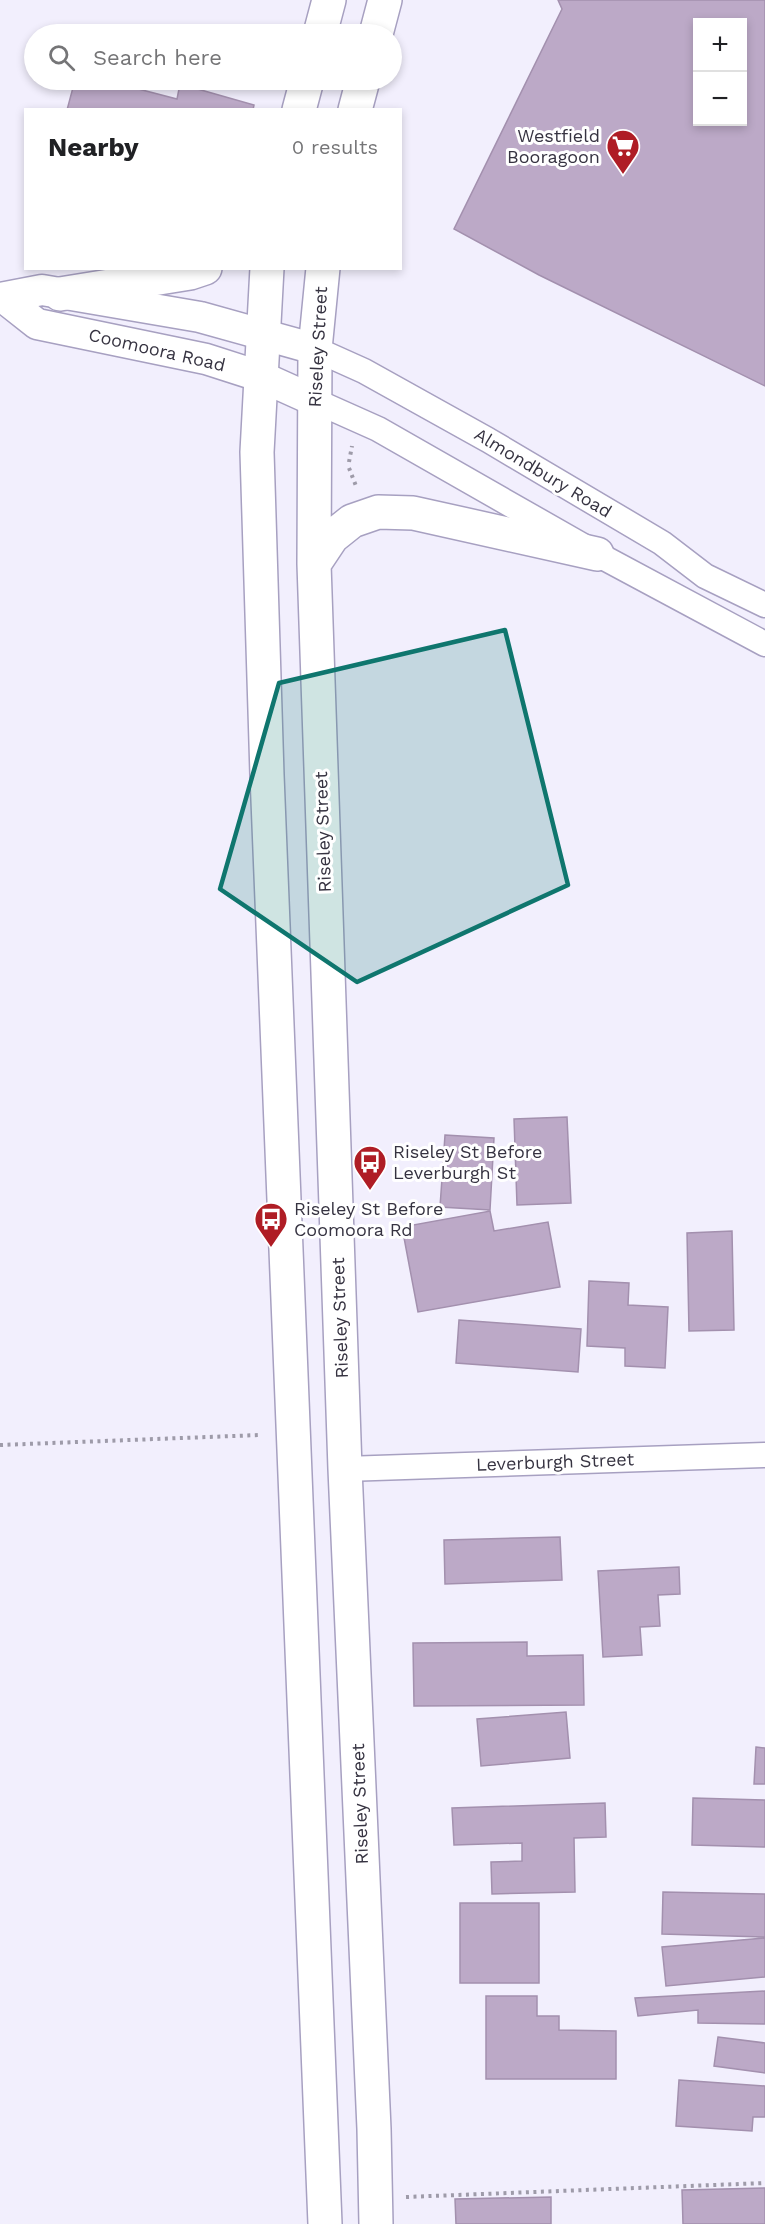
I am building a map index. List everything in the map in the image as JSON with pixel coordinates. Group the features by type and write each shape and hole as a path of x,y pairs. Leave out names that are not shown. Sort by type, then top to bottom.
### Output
{"highway":[{"path":"323,24 329,0"},
{"path":"379,24 385,0"},
{"path":"300,108 304,90"},
{"path":"356,108 360,90"},
{"path":"60,294 199,270"},
{"path":"267,270 257,452 267,775 325,2224"},
{"name":"Riseley Street","path":"324,270 315,349 314,564 345,1469 374,2129 376,2224"},
{"path":"314,564 332,537 345,526 352,521 378,512 413,513 597,554"}],"street":[{"name":"Coomoora Road","path":"2,298 42,290 200,317 315,349"},
{"name":"Coomoora Road","path":"2,298 37,324 206,359 262,377 314,400"},
{"name":"Almondbury Road","path":"315,349 364,371 488,440 662,543 705,576 765,605"},
{"path":"314,400 378,429 597,554 765,644"},
{"name":"Leverburgh Street","path":"345,1469 765,1455"}],"path":[{"path":"349,466 359,495"},
{"path":"0,1445 266,1435"},
{"path":"401,2197 765,2183"}],"highlighted area":[{"path":"505,630 568,885 357,982 220,889 279,683"}],"building":[{"name":"Westfield Booragoon","path":"558,0 765,0 765,386 539,275 454,229 562,9"},
{"path":"72,90 142,90 177,99 179,90 201,90 254,105 253,108 68,108"},
{"path":"567,1117 571,1203 517,1205 514,1119"},
{"path":"445,1135 494,1138 490,1210 440,1207"},
{"path":"490,1211 494,1231 548,1222 560,1287 418,1312 402,1227"},
{"path":"732,1231 734,1330 689,1331 687,1233"},
{"path":"589,1281 629,1283 628,1305 668,1307 665,1368 625,1366 625,1348 587,1346"},
{"path":"459,1320 581,1329 578,1372 456,1363"},
{"path":"560,1537 562,1580 445,1584 444,1540"},
{"path":"679,1567 680,1594 658,1595 660,1626 640,1627 642,1655 603,1657 598,1571"},
{"path":"527,1642 527,1656 583,1655 584,1705 414,1706 413,1643"},
{"path":"566,1712 570,1758 481,1766 477,1719"},
{"path":"756,1747 765,1748 765,1784 754,1784"},
{"path":"693,1798 765,1800 765,1847 692,1845"},
{"path":"605,1803 606,1837 574,1838 575,1892 492,1894 491,1862 522,1861 522,1843 454,1845 452,1808"},
{"path":"663,1892 765,1894 765,1937 662,1934"},
{"path":"460,1903 539,1903 539,1983 460,1983"},
{"path":"765,1938 765,1977 666,1986 662,1947"},
{"path":"765,1991 765,2024 698,2023 698,2010 638,2016 635,1998"},
{"path":"486,1996 537,1996 537,2016 559,2016 559,2030 616,2031 616,2079 486,2079"},
{"path":"718,2037 765,2043 765,2073 714,2066"},
{"path":"679,2080 765,2086 765,2117 753,2117 752,2131 676,2126"},
{"path":"765,2188 765,2224 683,2224 682,2190"},
{"path":"551,2197 551,2224 456,2224 455,2199"}],"place":[{"name":"Westfield Booragoon","path":"623,175"},
{"name":"Riseley St Before Leverburgh St","path":"370,1191"},
{"name":"Riseley St Before Coomoora Rd","path":"271,1248"}]}
